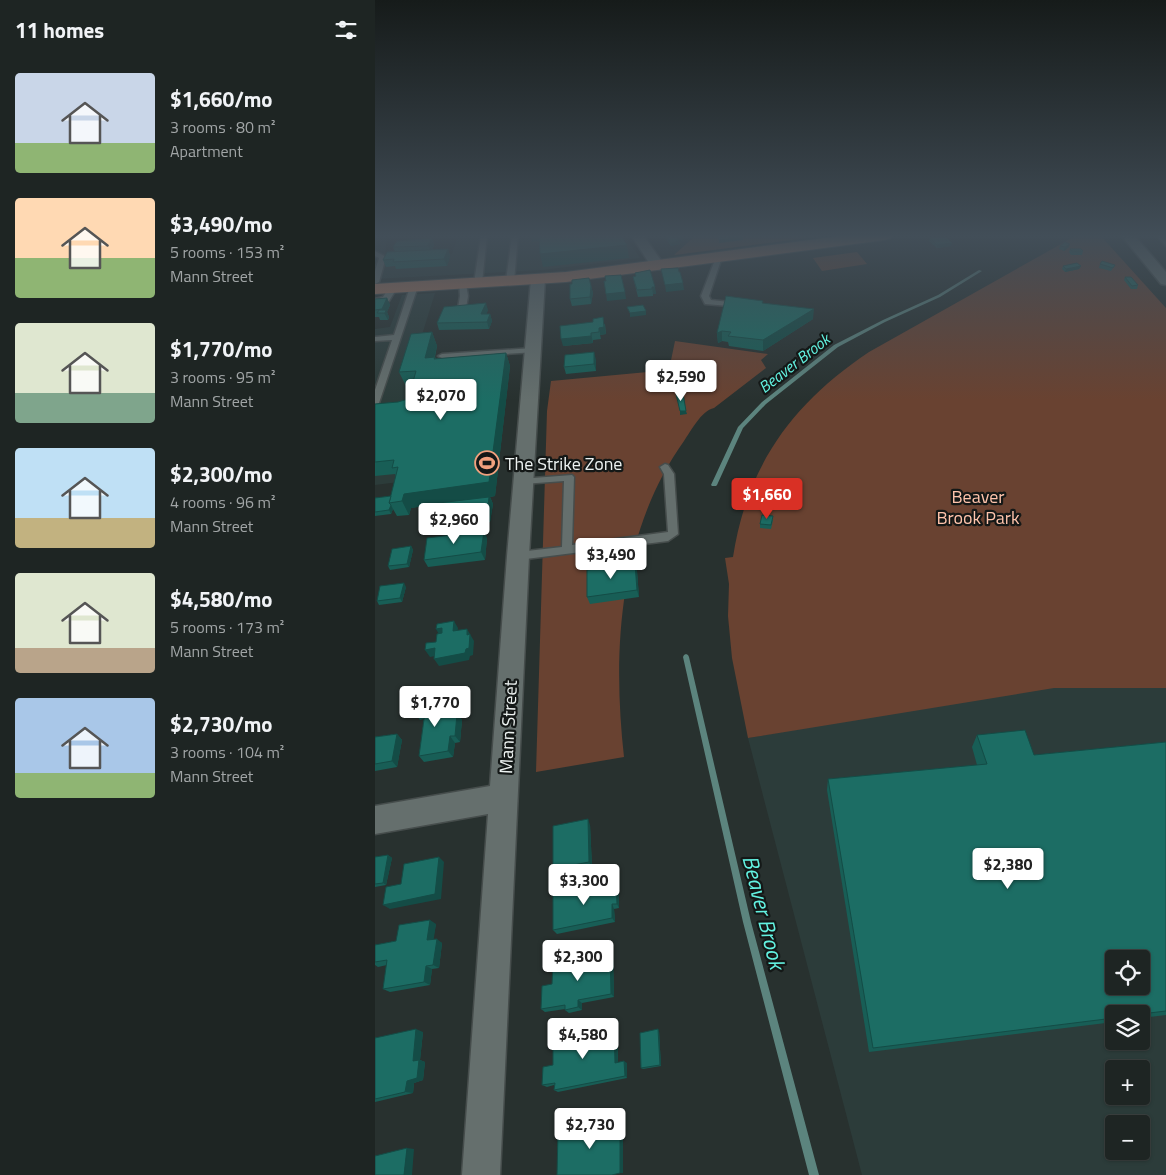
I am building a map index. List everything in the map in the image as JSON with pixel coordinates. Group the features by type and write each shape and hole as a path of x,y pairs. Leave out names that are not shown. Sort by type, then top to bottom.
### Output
{"street":[{"name":"Mann Street","path":"481,1175 518,556 537,290"},
{"path":"375,820 505,797"}],"lane":[{"path":"375,301 385,299 392,290"},
{"path":"375,403 413,290"},
{"path":"462,308 467,290"},
{"path":"707,290 705,296 709,302 745,306"},
{"path":"375,339 397,336"},
{"path":"442,356 533,350"},
{"path":"518,556 668,537 673,534 669,474 665,467"},
{"path":"523,481 569,476 567,549"}],"shaded area":[{"path":"435,293 406,386 422,385 399,482 375,485 375,329 390,327 402,295"},
{"path":"1034,688 1166,688 1166,1175 862,1175 748,738"}],"green space":[{"name":"Beaver Brook Park","path":"980,290 1150,290 1166,308 1166,688 1054,688 748,738 732,658 728,616 729,584 725,558 733,557 749,493 762,465 778,439 796,415 818,393 869,352"},
{"path":"675,341 768,354 761,360 766,368 701,417 662,476 646,514 633,553 625,593 621,634 620,716 624,757 536,772 547,411 551,381 669,370"}],"building":[{"path":"570,290 591,290 590,297 570,299"},
{"path":"605,290 624,290 625,292 606,294"},
{"path":"726,296 763,301 762,303 814,309 763,340 728,336 731,332 722,331 717,333"},
{"path":"387,298 382,309 375,310 375,299"},
{"path":"486,303 481,314 490,314 487,322 437,323 444,307"},
{"path":"643,305 646,311 630,313 627,307"},
{"path":"379,310 386,310 385,313 377,313"},
{"path":"603,317 604,327 599,328 599,332 591,333 591,336 561,339 560,326 593,322 593,319"},
{"path":"432,332 425,358 435,357 434,359 506,353 489,482 404,494 402,501 389,503 398,467 392,468 394,460 375,462 375,404 408,399 416,371 399,372 411,334"},
{"path":"594,352 594,364 564,367 565,355"},
{"path":"683,393 686,411 680,411 676,394"},
{"path":"391,496 389,510 375,512 375,498"},
{"path":"489,497 487,515 426,522 430,504"},
{"path":"762,515 773,516 771,525 760,524"},
{"path":"484,531 481,552 424,560 427,538"},
{"path":"411,546 407,564 388,566 392,549"},
{"path":"635,564 637,590 587,597 587,570"},
{"path":"404,583 400,598 377,601 380,586"},
{"path":"454,621 453,631 467,629 467,635 470,634 469,648 466,649 465,653 434,659 435,648 425,650 426,643 436,642 437,634 442,633 442,628 436,629 437,624"},
{"path":"441,698 439,716 457,714 455,736 450,736 448,751 419,756 425,712 415,713 417,702"},
{"path":"1025,730 1034,755 1166,742 1166,1011 1150,1013 1150,1005 1105,1005 1105,1019 873,1048 828,779 987,764 977,735"},
{"path":"397,734 392,761 375,764 375,737"},
{"path":"588,819 589,862 553,869 553,826"},
{"path":"388,855 383,883 375,884 375,857"},
{"path":"439,857 435,894 383,905 386,887 401,884 404,864"},
{"path":"616,882 617,904 612,904 612,918 553,930 553,894"},
{"path":"430,920 427,940 437,939 433,965 426,966 424,982 383,989 387,960 375,962 375,945 396,941 399,925"},
{"path":"610,953 611,994 578,1000 578,1007 565,1010 565,1005 541,1009 542,986 552,984 553,964"},
{"path":"614,1027 615,1063 624,1061 625,1076 554,1090 555,1083 542,1085 543,1067 553,1065 553,1039"},
{"path":"416,1029 413,1061 419,1060 417,1078 407,1081 405,1092 375,1099 375,1038"},
{"path":"658,1029 660,1065 641,1068 640,1033"},
{"path":"620,1119 620,1173 612,1175 557,1175 558,1131"},
{"path":"407,1148 404,1175 375,1175 375,1156"}],"waterway":[{"name":"Beaver Brook","path":"714,485 741,427 764,403 836,346 949,290"},
{"name":"Beaver Brook","path":"686,657 747,922 814,1175"}],"place":[{"name":"The Strike Zone","path":"487,463"}]}
